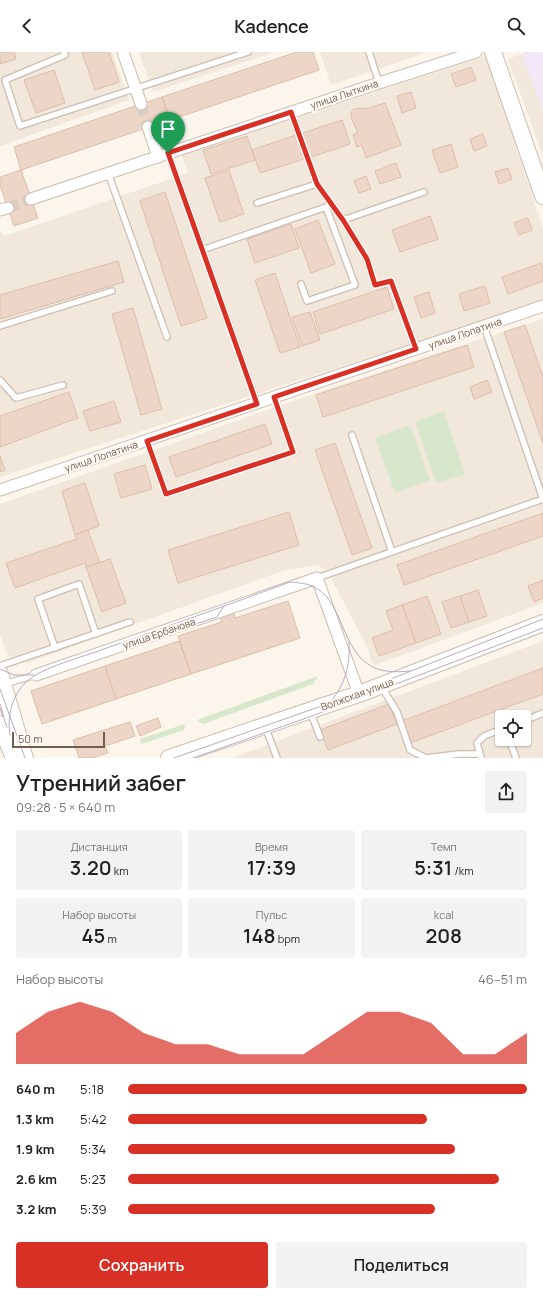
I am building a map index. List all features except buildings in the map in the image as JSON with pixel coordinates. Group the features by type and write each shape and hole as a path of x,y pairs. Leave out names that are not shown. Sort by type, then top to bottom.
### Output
{"street":[{"path":"123,52 141,104"},
{"name":"улица Лыткина","path":"31,199 379,82 476,52"},
{"path":"493,52 543,196"},
{"path":"148,127 163,155"},
{"name":"улица Лопатина","path":"0,490 543,306"},
{"path":"317,578 359,694"},
{"name":"улица Ербанова","path":"36,675 317,578"},
{"name":"Волжская улица","path":"169,758 359,694 543,623"},
{"path":"1,681 25,758"},
{"path":"0,724 14,758"}],"lane":[{"path":"64,52 65,55 5,80 20,126 248,52"},
{"path":"369,52 379,82"},
{"path":"291,112 317,184 343,220 367,259 375,285 391,281 416,349"},
{"path":"163,155 202,250 257,404"},
{"path":"108,173 167,337"},
{"path":"257,203 317,184"},
{"path":"343,220 424,192"},
{"path":"202,250 326,207 355,284 307,301 301,284"},
{"path":"0,326 112,290"},
{"path":"317,578 543,499 484,326"},
{"path":"0,380 16,398 62,385"},
{"path":"147,441 166,494 293,452 274,397"},
{"path":"352,435 392,552"},
{"path":"55,648 38,599 79,584 96,634"},
{"path":"0,666 130,622"},
{"name":"улица Ербанова","path":"1,681 36,675"},
{"path":"381,686 397,712 410,750 426,758 459,754 480,756 477,743 484,736 495,732"},
{"path":"310,711 320,737"},
{"path":"531,717 543,713"},
{"path":"264,726 277,758"},
{"path":"512,746 516,758"}],"shaded area":[{"path":"0,52 112,52 129,100 0,146"},
{"path":"139,52 275,52 153,92"},
{"path":"320,52 428,52 331,85"},
{"path":"527,52 543,52 543,156 508,59"},
{"path":"532,52 543,52 543,111 522,55"},
{"path":"486,56 543,229 543,301 0,477 0,230 4,236 188,173 182,155"},
{"path":"543,319 543,603 373,666 367,646 327,571 317,565 285,570 27,663 7,655 0,633 0,504 316,393"},
{"path":"543,641 543,758 232,758"}],"green space":[{"path":"444,412 465,474 436,483 415,421"},
{"path":"410,425 430,480 395,493 375,438"},
{"path":"318,676 313,684 203,724 197,720"},
{"path":"185,724 184,730 141,744 140,739"}],"tunnel":[{"path":"141,104 148,127"},
{"path":"8,208 31,199"}],"tram line":[{"path":"10,735 10,713 17,693 26,682 42,672 63,663 290,582 302,583 311,586 326,596 339,618 350,643 363,661 382,670 394,672 410,671"},
{"path":"132,645 217,617 224,606"},
{"path":"174,758 330,703 543,619"},
{"path":"193,758 312,716 543,628"},
{"path":"331,701 344,680 348,666 349,642"},
{"path":"0,669 14,675 34,675"},
{"path":"0,689 25,758"},
{"path":"0,708 7,727"}],"route":[{"path":"291,112 317,184 343,220 367,259 375,285 391,281 416,349 274,397 293,452 166,494 147,441 257,404 168,153 291,112"}]}
